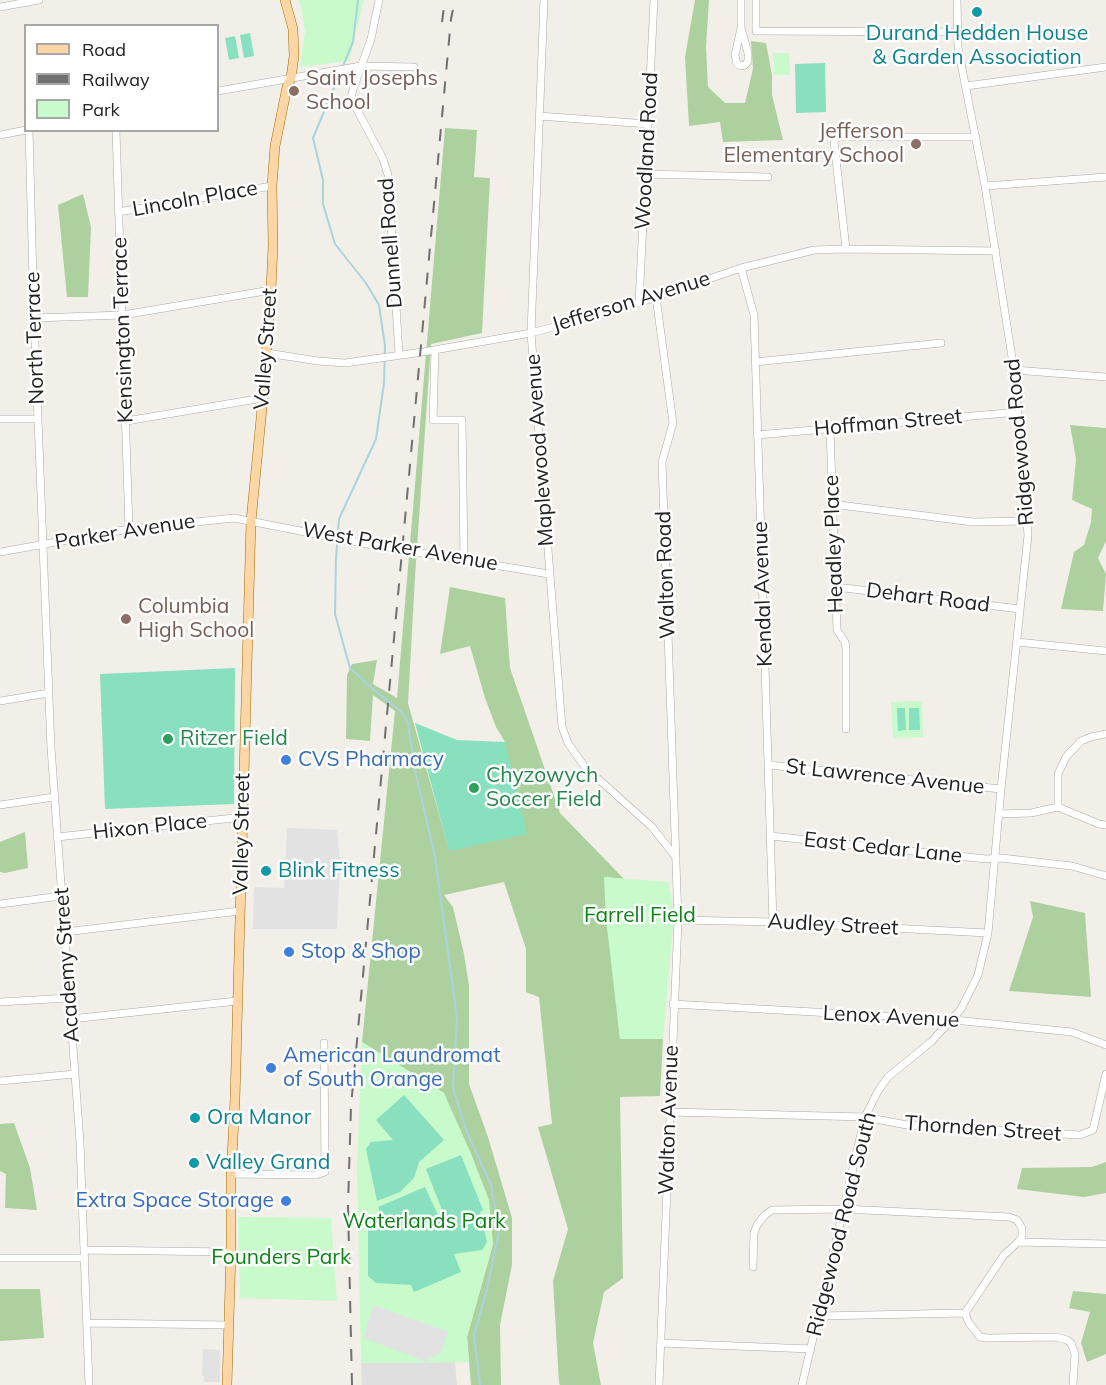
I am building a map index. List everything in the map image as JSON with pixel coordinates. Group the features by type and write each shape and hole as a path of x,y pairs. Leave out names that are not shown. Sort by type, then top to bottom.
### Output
{"main road":[{"name":"Valley Street","path":"227,1385 231,1174 251,521 267,353 273,245 272,186 275,146 287,87 291,78 294,44 285,0"}],"street":[{"path":"0,7 39,0"},
{"name":"Dunnell Road","path":"379,0 371,39 352,89 351,98 383,159 388,175 399,355"},
{"name":"Maplewood Avenue","path":"544,0 531,333 562,727 568,743 585,767 652,827 675,856"},
{"name":"Woodland Road","path":"639,303 654,0"},
{"path":"741,0 741,28"},
{"path":"756,0 756,31 957,32"},
{"name":"Ridgewood Road","path":"957,0 957,32 996,251 1014,370 1028,521 992,888"},
{"path":"219,91 351,67 414,67"},
{"path":"966,86 1106,67"},
{"path":"539,116 648,124"},
{"path":"0,135 24,131"},
{"name":"North Terrace","path":"27,132 43,545"},
{"name":"Kensington Terrace","path":"116,132 129,529"},
{"path":"846,249 834,141 838,137 976,137"},
{"path":"646,174 768,177"},
{"path":"985,186 1106,177"},
{"name":"Lincoln Place","path":"118,212 272,186"},
{"name":"Jefferson Avenue","path":"267,353 339,363 435,350 531,333 639,303 741,268 793,254 846,249 996,251"},
{"name":"Kendal Avenue","path":"741,268 754,315 773,922"},
{"path":"34,318 123,315 271,290"},
{"name":"Walton Road","path":"656,297 673,423 663,462 675,856"},
{"path":"755,362 941,343"},
{"path":"435,350 433,420 462,420 464,559"},
{"path":"1014,370 1106,377"},
{"path":"126,421 263,398"},
{"name":"Hoffman Street","path":"757,435 1018,412"},
{"path":"0,419 38,419"},
{"name":"Headley Place","path":"830,428 837,630 845,642 846,649 846,729"},
{"path":"832,504 973,522 1028,521"},
{"name":"Parker Avenue","path":"0,552 129,529 219,518 251,521"},
{"name":"West Parker Avenue","path":"251,521 549,574"},
{"name":"Academy Street","path":"43,545 54,797 75,1074 85,1254 89,1385"},
{"name":"Dehart Road","path":"836,587 1020,609"},
{"path":"1017,642 1106,651"},
{"path":"0,701 49,693"},
{"path":"1058,807 1058,774 1065,756 1081,741 1106,734"},
{"name":"St Lawrence Avenue","path":"769,765 1000,789"},
{"path":"0,805 54,797"},
{"path":"999,814 1031,813 1058,807 1106,825"},
{"name":"Hixon Place","path":"57,837 243,817"},
{"name":"East Cedar Lane","path":"771,836 1072,866 1106,876"},
{"name":"Walton Avenue","path":"659,1385 678,920 675,856"},
{"name":"Ridgewood Road South","path":"802,1385 865,1117 888,1077 954,1020 966,1001 978,975 988,933 992,888"},
{"path":"0,904 61,896"},
{"path":"65,932 240,911"},
{"name":"Audley Street","path":"678,920 773,922 988,933"},
{"path":"0,1002 69,998"},
{"path":"71,1019 237,1000"},
{"name":"Lenox Avenue","path":"673,1004 954,1020 1072,1032 1106,1046"},
{"path":"231,1174 316,1175 325,1172 324,1043"},
{"path":"0,1081 75,1074"},
{"name":"Thornden Street","path":"670,1112 865,1117 908,1125 1080,1135 1093,1130 1106,1074"},
{"path":"753,1267 754,1233 757,1225 772,1210 844,1209 1009,1217 1017,1220 1022,1228 1022,1237 1004,1255 965,1313"},
{"path":"1018,1242 1106,1244"},
{"path":"0,1258 231,1252"},
{"path":"819,1316 965,1313"},
{"path":"965,1313 969,1323 980,1337 1061,1337 1071,1343 1075,1356 1073,1385"},
{"path":"87,1323 229,1325"},
{"path":"661,1343 811,1349"}],"shaded area":[{"path":"287,828 337,830 340,862 337,929 253,929 254,887 284,888"},
{"path":"373,1305 448,1332 440,1354 429,1358 427,1362 364,1338"},
{"path":"203,1349 220,1350 220,1382 204,1382 204,1376 202,1376"},
{"path":"455,1362 457,1385 362,1385 361,1363"}],"green space":[{"path":"298,0 364,0 349,61 300,67 305,32"},
{"path":"695,0 709,0 706,47 708,87 725,103 745,103 753,69 751,41 766,43 772,75 772,95 783,140 723,142 720,122 689,126 685,57"},
{"path":"250,33 254,56 244,58 240,35"},
{"path":"235,36 239,58 229,60 225,38"},
{"path":"773,53 789,53 790,75 774,75"},
{"path":"825,63 826,112 796,113 795,64"},
{"path":"445,128 477,130 474,177 490,178 482,333 431,344 408,703 449,850 505,742 496,727 485,698 470,646 440,654 450,587 505,598 510,668 560,813 624,879 605,877 620,1039 663,1039 660,1096 620,1097 623,1278 604,1292 593,1343 601,1385 560,1385 559,1383 553,1281 568,1229 538,1127 552,1124 539,997 526,992 526,949 504,882 444,895 453,907 469,986 469,1084 488,1137 512,1218 512,1265 500,1325 501,1385 471,1385 467,1337 493,1244 444,1093 362,1042 395,711 373,695 370,741 346,739 347,675 352,664 377,660 373,684 397,698"},
{"path":"83,194 91,227 88,297 67,297 58,205"},
{"path":"1070,425 1106,428 1106,541 1098,558 1106,574 1103,611 1061,609 1074,552 1084,545 1091,522 1092,509 1072,500 1076,459"},
{"name":"Ritzer Field","path":"235,668 234,804 105,809 100,674"},
{"path":"922,701 923,737 893,738 891,702"},
{"path":"897,708 905,708 906,730 898,731"},
{"path":"909,708 919,708 920,730 909,730"},
{"name":"Chyzowych Soccer Field","path":"415,723 457,740 505,742 527,834 449,851"},
{"path":"25,832 28,868 0,872 0,842"},
{"name":"Farrell Field","path":"604,877 669,882 674,915 663,1039 620,1039 606,919"},
{"path":"1030,901 1085,913 1091,997 1009,991 1033,917"},
{"name":"Waterlands Park","path":"362,1042 444,1093 489,1200 493,1244 467,1337 469,1362 361,1363 357,1165"},
{"path":"404,1095 444,1140 419,1162 414,1178 400,1192 377,1201 366,1149 371,1142 393,1140 376,1120"},
{"path":"14,1123 30,1168 37,1210 5,1208 6,1174 0,1171 0,1124"},
{"path":"461,1155 483,1210 480,1212 487,1242 482,1250 454,1254 461,1272 414,1292 411,1285 376,1283 368,1276 368,1228 387,1230 378,1207 425,1187 438,1215 442,1210 426,1169"},
{"path":"1106,1162 1106,1193 1084,1197 1017,1189 1022,1168 1092,1167"},
{"name":"Founders Park","path":"238,1217 331,1218 337,1301 240,1298"},
{"path":"0,1289 40,1289 44,1338 0,1341"},
{"path":"1073,1291 1106,1294 1106,1354 1087,1362 1081,1343 1090,1312 1069,1308"}],"waterway":[{"path":"343,66 353,42 358,0"},
{"path":"341,71 313,138 323,180 323,204 335,244 366,283 379,305 385,346 384,383 376,439 339,519 335,614 350,668 402,712 408,723 415,770 435,857 457,1018 453,1088 466,1130 491,1185 499,1232 474,1335 480,1385"}],"railway":[{"path":"442,22 445,0"},
{"path":"352,1385 348,1206 351,1106 451,19 455,0"}],"place":[{"name":"Durand Hedden House & Garden Association","path":"977,12"},
{"name":"Saint Josephs School","path":"294,91"},
{"name":"Jefferson Elementary School","path":"916,144"},
{"name":"Columbia High School","path":"126,619"},
{"name":"Ritzer Field","path":"168,739"},
{"name":"CVS Pharmacy","path":"286,760"},
{"name":"Chyzowych Soccer Field","path":"474,788"},
{"name":"Blink Fitness","path":"266,871"},
{"name":"Stop & Shop","path":"289,952"},
{"name":"American Laundromat of South Orange","path":"271,1068"},
{"name":"Ora Manor","path":"195,1118"},
{"name":"Valley Grand","path":"194,1163"},
{"name":"Extra Space Storage","path":"286,1201"}]}
